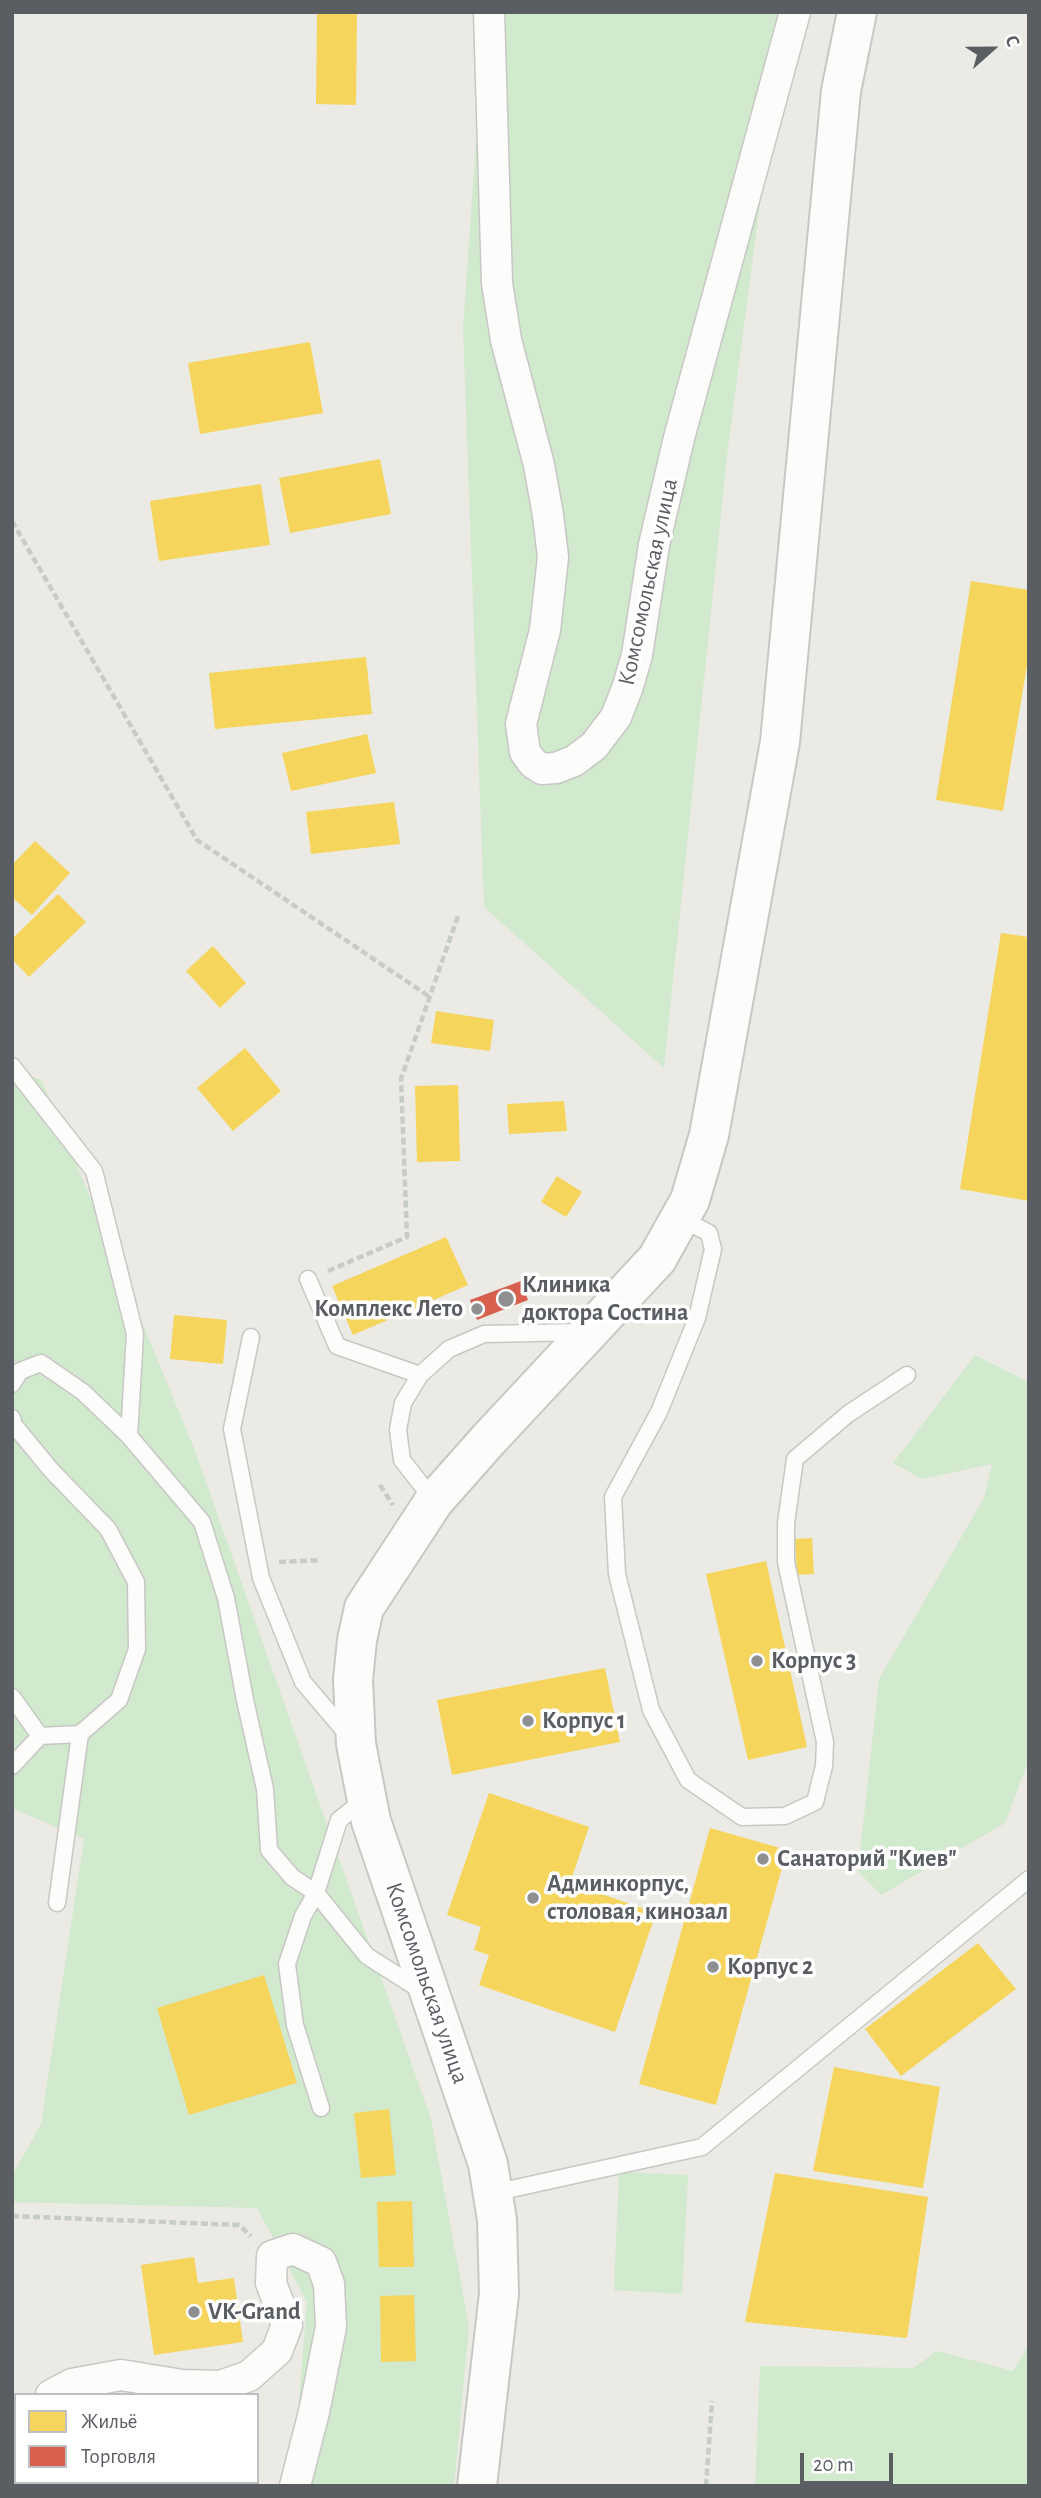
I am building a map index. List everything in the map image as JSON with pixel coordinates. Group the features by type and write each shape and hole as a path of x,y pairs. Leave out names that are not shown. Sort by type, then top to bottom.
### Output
{"main road":[{"path":"590,1332 657,1259 690,1200 709,1135 780,742 841,91 857,12"},
{"name":"Комсомольская улица","path":"477,2486 499,2294 497,2220 493,2193 488,2164 372,1821 356,1744 353,1680 364,1608 434,1501 590,1332"}],"street":[{"name":"Комсомольская улица","path":"489,12 497,283 506,340 540,465 553,557 545,630 521,724 525,752 533,763 542,769 556,768 574,761 594,746 616,717 628,686 637,655 654,545 679,438 795,12"},
{"path":"55,2393 72,2384 121,2375 182,2385 220,2386 249,2376 277,2351 287,2325 271,2283 272,2256 293,2249 321,2262 329,2284 331,2327 314,2412 295,2486"}],"lane":[{"path":"12,1066 94,1171 135,1334 129,1436"},
{"path":"680,1218 709,1233 713,1249 697,1318 659,1412 612,1497 617,1574 651,1710 688,1780 743,1817 785,1816 815,1802 824,1766 825,1742 786,1562 786,1523 796,1458 848,1414 907,1375"},
{"path":"308,1279 337,1346 420,1375"},
{"path":"434,1501 402,1460 398,1430 402,1402 420,1375 449,1349 484,1334 590,1332"},
{"path":"251,1337 232,1429 261,1578 303,1682 356,1744"},
{"path":"12,1384 19,1371 41,1363 83,1392 129,1436 202,1522 226,1598 244,1700 265,1788 269,1850 292,1877 316,1893 367,1956 430,1996"},
{"path":"12,1418 51,1470 108,1529 136,1582 137,1649 119,1700 79,1734 40,1736 12,1766"},
{"path":"12,1697 40,1736"},
{"path":"57,1903 79,1734"},
{"path":"321,2108 295,2025 287,1964 303,1916 316,1893 339,1820 367,1797"},
{"path":"493,2193 702,2147 1029,1879"}],"path":[{"path":"12,521 197,841 430,997"},
{"path":"308,1279 407,1237 401,1079 458,913"},
{"path":"12,2216 239,2225"},
{"path":"706,2486 712,2401"}],"green space":[{"path":"485,12 785,12 727,456 664,1068 484,907 463,328"},
{"path":"12,1073 41,1079 194,1448 431,2119 469,2327 454,2486 292,2486 307,2302 257,2208 12,2202 12,2176 41,2124 84,1839 12,1808"},
{"path":"975,1355 1029,1382 1029,1759 1005,1823 881,1895 858,1871 879,1679 984,1498 992,1464 922,1479 893,1463"},
{"path":"619,2172 688,2175 682,2294 614,2290"},
{"path":"1029,2344 1029,2486 755,2486 760,2366 913,2368 937,2351 1013,2371"}],"building: Жильё":[{"path":"317,12 357,12 356,105 316,104"},
{"path":"310,342 323,413 200,434 188,363"},
{"path":"380,459 391,514 290,533 279,478"},
{"path":"261,484 270,545 159,561 150,501"},
{"path":"971,581 1029,590 1029,653 1003,811 936,800"},
{"path":"366,657 372,714 215,729 209,673"},
{"path":"367,734 376,773 291,791 282,753"},
{"path":"394,802 400,844 311,854 306,812"},
{"path":"35,841 70,873 32,915 12,897 12,865"},
{"path":"58,894 86,922 29,977 12,959 12,939"},
{"path":"1001,933 1029,937 1029,1201 960,1189"},
{"path":"213,946 246,983 220,1008 186,971"},
{"path":"436,1011 494,1020 490,1051 431,1043"},
{"path":"245,1048 281,1091 233,1131 197,1088"},
{"path":"458,1085 460,1161 417,1162 415,1086"},
{"path":"564,1101 567,1131 509,1134 507,1104"},
{"path":"557,1176 582,1192 566,1217 541,1202"},
{"path":"446,1237 468,1285 353,1335 332,1286"},
{"path":"174,1315 227,1320 223,1364 170,1359"},
{"path":"812,1538 814,1574 797,1575 795,1539"},
{"name":"Корпус 3","path":"766,1561 807,1747 748,1760 706,1574"},
{"name":"Корпус 1","path":"605,1668 620,1742 452,1775 437,1700"},
{"name":"Админкорпус, столовая, кинозал","path":"489,1793 589,1827 570,1883 656,1913 615,2032 479,1985 489,1955 474,1950 481,1927 447,1915"},
{"name":"Корпус 2","path":"710,1828 787,1850 716,2105 639,2084"},
{"path":"978,1943 1016,1989 901,2076 865,2029"},
{"path":"264,1975 297,2083 189,2115 157,2008"},
{"path":"834,2067 940,2087 923,2188 813,2171"},
{"path":"389,2109 396,2175 361,2178 354,2113"},
{"path":"775,2173 928,2197 907,2338 745,2322"},
{"path":"412,2201 414,2267 379,2267 377,2202"},
{"name":"VK-Grand","path":"194,2257 198,2283 234,2278 243,2342 154,2355 141,2265"},
{"path":"414,2295 416,2361 381,2362 380,2296"},
{"path":"90,2484 187,2486 91,2486"}],"building: Торговля":[{"path":"521,1281 528,1300 477,1320 470,1300"}],"place":[{"name":"Клиника доктора Состина","path":"506,1299"},
{"name":"Комплекс Лето","path":"477,1309"},
{"name":"Корпус 3","path":"757,1661"},
{"name":"Корпус 1","path":"528,1721"},
{"name":"Санаторий \"Киев\"","path":"763,1859"},
{"name":"Админкорпус, столовая, кинозал","path":"533,1898"},
{"name":"Корпус 2","path":"713,1967"},
{"name":"VK-Grand","path":"194,2312"}]}
